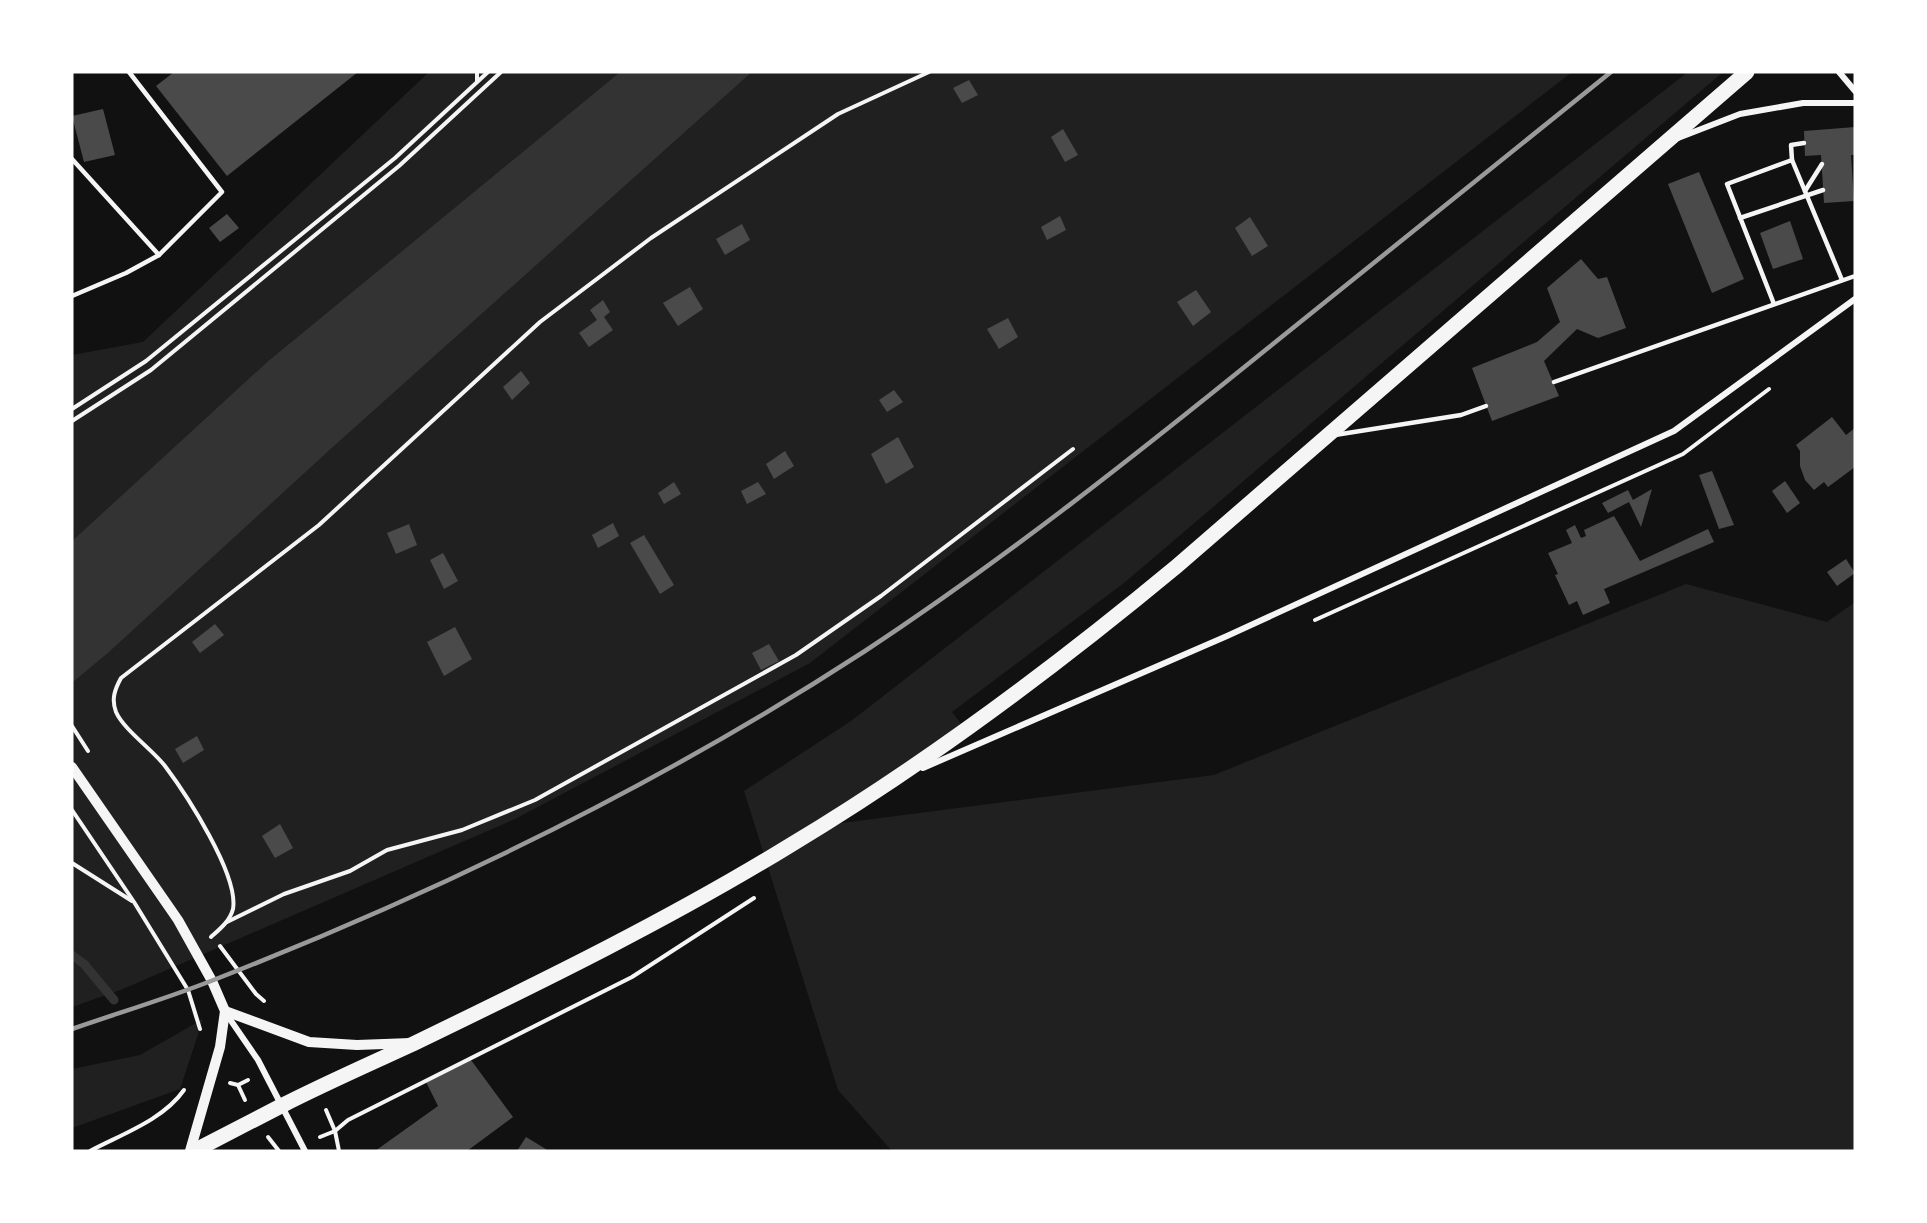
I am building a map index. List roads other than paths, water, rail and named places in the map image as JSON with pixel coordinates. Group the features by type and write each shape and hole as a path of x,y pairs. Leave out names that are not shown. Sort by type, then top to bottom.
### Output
{"main road":[{"path":"192,1151 607,947 787,848 894,780 1003,702 1120,613 1177,566 1747,72"}],"street":[{"path":"1839,72 1855,91"},
{"path":"1664,143 1740,114 1803,103 1855,103"},
{"path":"894,780 1227,636 1674,431 1855,299"},
{"path":"72,767 178,920 212,981 225,1011 258,1060 305,1151"},
{"path":"225,1011 309,1042 357,1046 415,1042"},
{"path":"192,1151 220,1047 225,1011"}],"lane":[{"path":"72,296 126,273 159,255 222,192 129,72"},
{"path":"1804,143 1791,145 1792,160 1842,280"},
{"path":"72,159 159,255"},
{"path":"1774,304 1727,184 1792,160"},
{"path":"1806,193 1822,164"},
{"path":"1740,218 1806,193 1823,190"},
{"path":"1554,382 1855,276"},
{"path":"1324,437 1461,415 1485,406"}],"waterway":[{"path":"72,955 84,964 114,1000"}],"railway":[{"path":"72,1029 211,981 296,947 464,873 628,791 787,700 917,616 1120,466 1611,72"}]}
